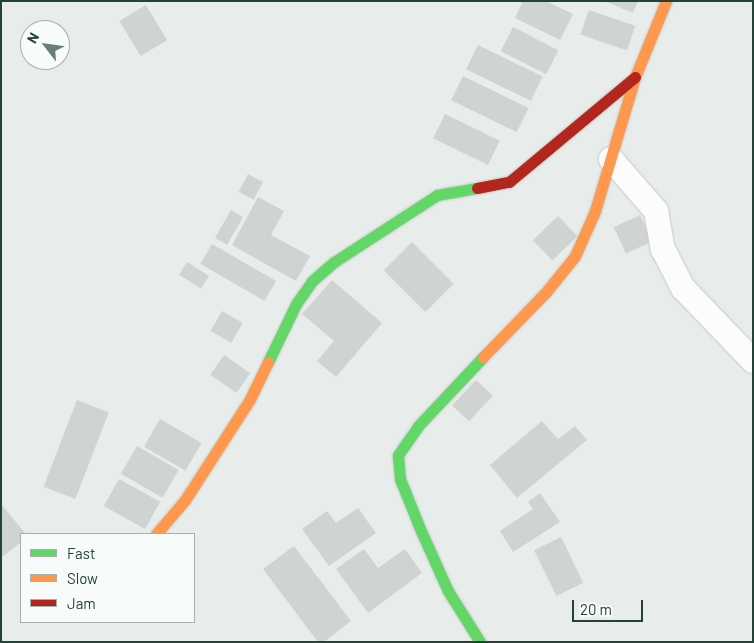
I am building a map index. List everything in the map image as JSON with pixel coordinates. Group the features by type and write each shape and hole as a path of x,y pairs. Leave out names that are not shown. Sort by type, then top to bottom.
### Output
{"street":[{"path":"480,642 448,591 421,531 400,479 398,455 418,426 546,292 575,256 595,211 634,77 666,1"},
{"path":"157,533 185,500 250,399 296,304 312,281 334,262 437,195 509,182 634,77"},
{"path":"611,159 656,211 663,249 683,288 753,361"}],"building":[{"path":"523,1 546,1 573,14 560,40 515,18"},
{"path":"604,1 638,1 633,13"},
{"path":"146,5 167,40 141,56 119,21"},
{"path":"589,10 635,26 627,51 581,35"},
{"path":"513,27 558,50 546,74 501,51"},
{"path":"478,45 543,77 531,101 466,69"},
{"path":"463,76 529,108 517,132 451,100"},
{"path":"445,114 500,141 488,165 433,138"},
{"path":"248,174 263,182 254,200 239,192"},
{"path":"258,197 284,211 271,235 310,256 296,281 232,245"},
{"path":"231,210 243,217 227,245 215,238"},
{"path":"640,215 652,241 626,254 614,227"},
{"path":"558,216 577,236 552,260 533,240"},
{"path":"412,242 454,284 425,312 384,270"},
{"path":"212,244 276,281 265,301 201,264"},
{"path":"187,262 209,276 201,288 179,275"},
{"path":"332,280 382,323 336,377 317,361 334,341 302,314"},
{"path":"222,311 243,323 231,343 210,331"},
{"path":"224,355 250,373 236,393 210,375"},
{"path":"476,380 493,396 469,421 452,406"},
{"path":"77,400 109,412 75,499 44,487"},
{"path":"160,419 202,443 186,471 144,447"},
{"path":"542,421 558,439 575,426 587,440 517,498 490,465"},
{"path":"137,446 179,470 163,498 121,474"},
{"path":"119,479 160,502 145,529 104,506"},
{"path":"540,493 560,522 513,552 500,531 533,509 528,502"},
{"path":"1,504 25,533 20,533 20,543 1,558"},
{"path":"358,508 376,533 329,566 302,529 327,511 336,523"},
{"path":"561,537 583,583 556,596 534,550"},
{"path":"294,546 351,621 324,642 318,642 263,569"},
{"path":"364,549 378,568 405,549 422,573 368,613 336,569"}],"traffic: fast":[{"path":"268,362 296,304 312,281 334,262 437,195 477,188"},
{"path":"480,642 448,591 421,531 400,479 398,455 418,426 483,357"}],"traffic: slow":[{"path":"483,357 546,292 575,256 595,211 635,77 666,1"},
{"path":"157,533 185,500 250,399 268,362"}],"traffic: jam":[{"path":"477,188 509,182 635,77"}]}
